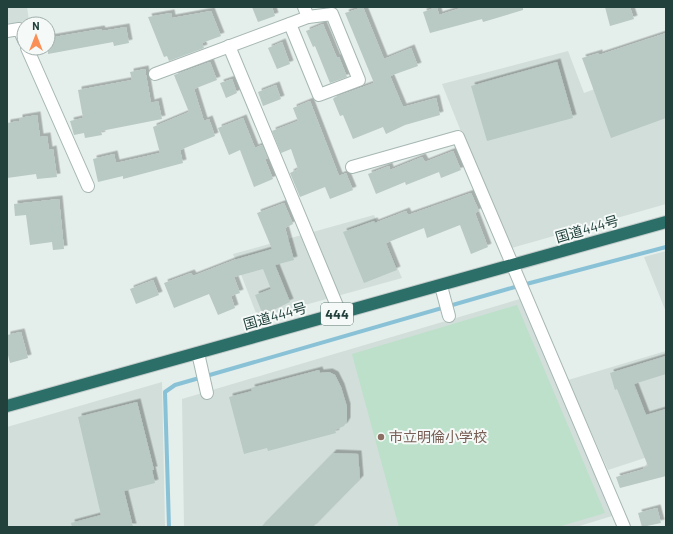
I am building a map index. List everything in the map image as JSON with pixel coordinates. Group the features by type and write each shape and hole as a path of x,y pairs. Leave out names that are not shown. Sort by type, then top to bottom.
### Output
{"highway":[{"name":"国道444号","path":"7,406 666,222"}],"street":[{"path":"155,74 290,24 306,12 332,14 359,80 318,95 290,24"},
{"path":"229,46 340,314"},
{"path":"31,56 88,186"},
{"path":"352,167 458,137 506,254 513,265 526,294 624,527"},
{"path":"441,286 448,314"},
{"path":"198,353 206,388"}],"shaded area":[{"path":"7,7 27,7 28,16 16,16 16,23 7,24"},
{"path":"568,51 584,93 666,63 666,204 508,249 442,84"},
{"path":"374,215 402,278 258,318 233,254"},
{"path":"666,251 666,312 644,257"},
{"name":"市立明倫小学校","path":"520,299 612,516 576,527 184,527 182,399"},
{"path":"666,351 666,451 608,470 568,380"},
{"path":"162,382 165,527 7,527 7,427"}],"green space":[{"path":"517,305 605,513 558,527 399,527 352,354"}],"building":[{"path":"252,7 272,7 275,16 258,22"},
{"path":"363,7 384,59 411,48 418,66 390,76 403,107 436,98 440,115 405,125 386,134 383,127 353,139 343,115 340,116 333,99 374,83 345,13"},
{"path":"437,7 439,15 464,7 523,7 523,10 483,22 482,19 430,33 423,12"},
{"path":"605,7 630,7 634,19 610,26"},
{"path":"211,11 221,36 202,43 204,48 169,61 167,56 164,57 148,17 171,13 172,18"},
{"path":"323,24 337,58 339,57 347,77 330,83 315,46 313,47 306,31"},
{"path":"126,27 129,43 114,46 113,42 56,53 56,37 101,29 102,31"},
{"path":"666,33 666,118 611,138 582,58 599,53 599,55"},
{"path":"282,42 290,64 277,69 268,48"},
{"path":"210,62 217,80 194,89 204,121 209,119 215,136 180,150 183,163 123,179 123,176 98,182 93,159 114,154 116,163 160,153 153,127 189,112 174,75"},
{"path":"557,62 573,118 487,141 471,86"},
{"path":"145,69 151,103 158,101 162,119 101,131 102,135 85,138 84,133 74,135 70,121 83,118 78,90 132,80 130,72"},
{"path":"232,79 237,93 226,98 220,83"},
{"path":"276,85 281,99 263,106 258,92"},
{"path":"310,101 339,176 346,173 353,190 330,199 325,187 300,197 290,173 298,169 291,149 281,153 272,131 298,121 293,108"},
{"path":"37,115 40,137 47,136 49,150 53,149 57,177 37,179 36,174 7,178 7,123 19,121 19,118"},
{"path":"243,118 255,148 262,145 268,158 265,159 273,179 254,187 240,150 229,155 218,128"},
{"path":"453,151 461,170 441,178 439,172 406,185 405,182 376,194 368,174 389,166 390,170 422,157 425,162"},
{"path":"471,193 479,211 475,213 488,247 471,254 460,225 427,238 424,228 386,243 397,270 364,283 343,232 374,221 375,223 406,211 408,215"},
{"path":"59,199 64,249 53,250 52,242 30,245 26,215 15,216 14,204"},
{"path":"284,203 293,224 285,228 294,260 275,265 290,302 263,315 255,295 271,289 263,269 234,277 240,293 231,296 235,308 218,315 209,294 174,308 164,283 191,273 193,276 234,260 272,249 257,213"},
{"path":"153,280 159,295 136,304 130,289"},
{"path":"21,332 28,358 10,363 7,351 7,335"},
{"path":"666,356 666,374 634,384 646,415 666,409 666,476 620,488 616,477 644,469 643,467 648,466 617,389 615,390 610,373"},
{"path":"319,370 320,373 329,372 335,375 341,387 347,407 347,421 344,426 335,430 336,433 268,451 267,448 244,454 229,397 252,391 251,388"},
{"path":"137,402 154,470 152,470 155,483 124,491 133,527 72,527 71,523 101,515 78,417"},
{"path":"333,453 358,454 360,479 313,527 261,527"},
{"path":"657,508 661,523 642,527 638,513"}],"waterway":[{"path":"169,527 165,392 175,385 515,287 666,247"}],"place":[{"name":"市立明倫小学校","path":"381,437"}]}
